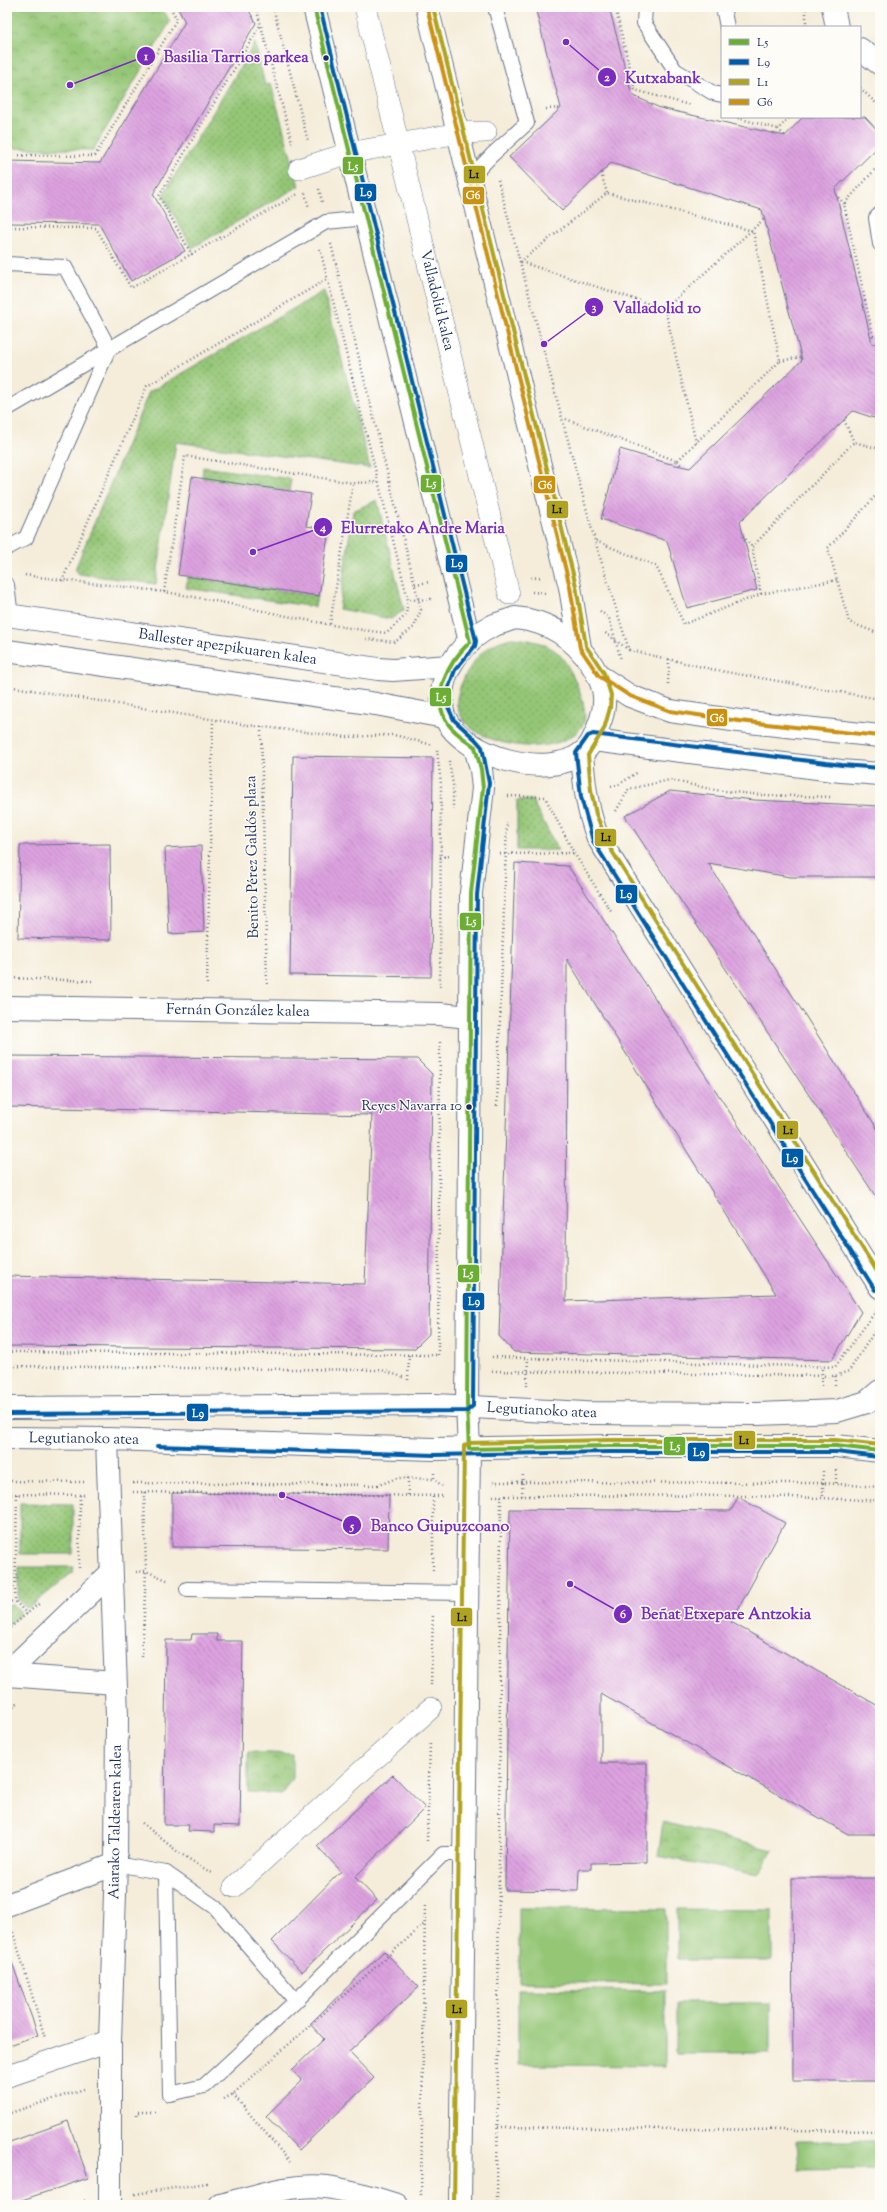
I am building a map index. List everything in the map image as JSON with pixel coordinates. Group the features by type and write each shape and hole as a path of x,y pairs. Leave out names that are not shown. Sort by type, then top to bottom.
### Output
{"main road":[{"path":"314,7 470,642"},
{"path":"427,7 570,587 580,648"},
{"path":"833,7 837,26"},
{"path":"861,50 880,64"},
{"name":"Ballester apezpikuaren kalea","path":"9,616 378,669 393,670 450,666"},
{"path":"880,774 588,747 552,764 503,760 474,747 463,738 444,717 442,706 442,685 450,666 470,642 491,626 515,618 548,626 565,635 580,648 599,676 605,692 604,709 588,747 585,791 591,820 598,838 880,1287"},
{"path":"7,651 376,704 444,717"},
{"path":"599,676 630,696 670,711 739,721 880,736"},
{"path":"460,2205 469,1490 467,1364 471,893 474,855 483,788 481,769 474,747"},
{"name":"Fernán González kalea","path":"7,1007 440,1014 469,1017"},
{"name":"Legutianoko atea","path":"7,1408 467,1405 585,1413 757,1414 837,1411 867,1402 880,1391"},
{"name":"Legutianoko atea","path":"7,1438 107,1439 434,1449 609,1446 836,1446 880,1451"},
{"name":"Aiarako Taldearen kalea","path":"107,1439 110,1488 115,1684 118,1716 116,1864 110,2041 110,2205"},
{"path":"7,1674 112,1573"},
{"path":"7,1674 115,1684"},
{"path":"7,1905 116,1864"},
{"path":"7,2076 110,2041"},
{"path":"220,2205 288,2189 324,2187 406,2200"}],"street":[{"name":"Valladolid kalea","path":"365,7 509,594"},
{"path":"306,166 349,153 459,133 486,132"},
{"path":"234,1888 431,1708"}],"lane":[{"path":"469,180 492,155 527,123 495,7"},
{"path":"645,7 644,23 675,70 713,93 721,95"},
{"path":"723,7 727,26"},
{"path":"880,214 876,218 880,244"},
{"path":"7,409 109,348 321,226 366,218"},
{"path":"7,264 65,267 109,348"},
{"path":"7,548 26,538 109,348"},
{"path":"7,585 9,616"},
{"path":"187,1590 468,1593"},
{"path":"166,1873 170,2094 204,2086 296,2001 443,1854 464,1854"},
{"path":"116,1864 166,1873 215,1907 296,2001"}],"path":[{"path":"7,11 10,7"},
{"path":"7,155 95,156 177,19 170,7"},
{"path":"256,7 306,166"},
{"path":"273,7 306,166 421,610 414,627 395,642"},
{"path":"806,7 806,26"},
{"path":"192,255 159,196 261,24"},
{"path":"861,89 880,108"},
{"path":"631,92 635,90"},
{"path":"544,109 561,108"},
{"path":"738,118 778,129 785,136"},
{"path":"778,129 789,118"},
{"path":"601,173 607,193"},
{"path":"7,227 96,228 131,288 304,191 321,226 327,279 408,600 406,616 387,633 330,624 164,592 62,581 23,575"},
{"path":"607,193 753,231"},
{"path":"607,193 520,262 665,309"},
{"path":"836,194 844,204"},
{"path":"665,309 753,231 764,219"},
{"path":"753,231 780,361"},
{"path":"62,581 147,386 327,279"},
{"path":"665,309 696,443"},
{"path":"677,461 780,361 801,357"},
{"path":"562,418 677,461 682,466"},
{"path":"844,420 854,442"},
{"path":"854,442 880,449"},
{"path":"752,547 854,442"},
{"path":"164,592 185,456 353,483 378,482"},
{"path":"330,624 353,483"},
{"path":"880,491 828,548 849,622 880,634"},
{"path":"743,536 752,547 761,594"},
{"path":"595,541 656,566 684,624 761,594 837,580"},
{"path":"415,584 431,582"},
{"path":"408,600 459,598"},
{"path":"629,650 715,670 880,699"},
{"path":"7,686 261,727 346,737 394,736 436,746 441,784 438,1355"},
{"path":"207,984 213,720"},
{"name":"Benito Pérez Galdós plaza","path":"261,727 267,986"},
{"path":"434,740 438,744"},
{"path":"448,759 453,789 483,788"},
{"path":"614,814 629,789 670,780 715,790 762,795 840,798"},
{"path":"507,803 507,796 545,797 574,853 613,913"},
{"path":"497,1109 507,854 507,818"},
{"path":"440,857 574,853"},
{"path":"869,1306 874,1313"},
{"path":"467,1364 835,1367 874,1313 880,1309"},
{"path":"7,1352 438,1355 467,1364 835,1376 849,1371 880,1323"},
{"path":"7,1366 382,1370 402,1378 415,1378"},
{"path":"7,1494 80,1495 110,1488 379,1485 397,1478 434,1479"},
{"path":"7,1481 110,1488 144,1492 469,1490 823,1483 880,1487"},
{"path":"439,1482 501,1496 740,1496 880,1501"},
{"path":"142,1663 146,1571 144,1492"},
{"path":"17,1494 15,1601 27,1614"},
{"path":"79,1572 80,1495"},
{"path":"497,2205 501,1496"},
{"path":"112,1573 146,1571 187,1590"},
{"path":"7,1630 44,1600"},
{"path":"7,1602 15,1601"},
{"path":"7,1711 24,1699"},
{"path":"421,2200 425,1871 431,1708"},
{"path":"136,1818 178,1852 234,1888"},
{"path":"219,2101 233,2094 425,1923"},
{"path":"13,1932 46,2044"},
{"path":"7,2114 90,2087 89,2049"},
{"path":"233,2094 294,2167"},
{"path":"136,2120 137,2112 160,2112"},
{"path":"498,2127 880,2130"},
{"path":"133,2187 133,2194 210,2182"},
{"path":"406,2200 421,2196"},
{"path":"78,2205 89,2198"}],"green space":[{"path":"7,7 162,7 170,22 93,150 7,148"},
{"path":"255,43 265,85 271,84 299,186 192,248 163,195"},
{"path":"324,291 370,468 176,442 156,584 79,574 75,569 149,392"},
{"path":"203,467 291,479 289,491 202,478"},
{"path":"377,500 404,610 391,619 339,609 353,511"},
{"path":"188,577 317,596 315,607 186,588"},
{"path":"512,638 530,640 548,646 558,653 568,666 581,696 585,715 582,726 576,733 568,738 556,743 544,745 514,745 484,736 471,728 462,718 457,705 457,698 470,667 480,654 488,648 498,642"},
{"path":"517,800 532,800 558,850 517,850"},
{"path":"20,1503 73,1504 73,1554 20,1554"},
{"path":"19,1567 74,1567 73,1572 29,1608 25,1607 18,1600"},
{"path":"13,1604 20,1611 20,1615 7,1626 7,1605"},
{"path":"248,1752 292,1754 292,1778 282,1794 248,1792"},
{"path":"663,1822 773,1850 758,1875 658,1856"},
{"path":"519,1908 666,1909 666,1984 519,1982"},
{"path":"678,1909 772,1910 772,1960 678,1960"},
{"path":"518,1989 665,1991 665,2066 518,2065"},
{"path":"676,2003 770,2003 770,2053 676,2053"},
{"path":"797,2141 880,2141 880,2169 799,2170"}],"building":[{"path":"177,7 247,7 256,23 153,194 185,251 131,281 99,224 7,223 7,161 100,163 185,22"},
{"path":"535,7 609,7 632,95 660,108 785,136 802,118 865,117 880,133 880,145 835,189 872,343 880,345 880,420 853,411 740,522 757,590 687,608 667,541 601,519 620,449 690,468 802,360 762,210 611,163 562,211 509,157 561,108"},
{"path":"192,477 311,494 306,526 329,529 319,596 178,575"},
{"path":"293,756 433,758 431,977 290,975"},
{"path":"670,791 754,800 880,806 880,877 790,877 708,863 880,1133 880,1203 625,816"},
{"path":"110,844 111,940 18,938 20,845"},
{"path":"201,846 204,932 169,934 165,848"},
{"path":"515,863 568,866 861,1312 832,1360 514,1352 499,1336","holes":["567,959 776,1294 566,1301"]},
{"path":"7,1056 417,1059 432,1074 429,1334 414,1349 7,1346 7,1276 365,1284 372,1115 7,1107"},
{"path":"172,1493 389,1495 388,1549 172,1547"},
{"path":"738,1497 785,1523 731,1622 880,1707 880,1834 848,1834 601,1694 601,1763 647,1763 647,1862 591,1863 591,1869 579,1869 578,1891 505,1890 510,1509 731,1511"},
{"path":"192,1634 217,1634 217,1641 243,1641 240,1826 214,1825 214,1832 188,1831 189,1825 164,1825 166,1640 191,1640"},
{"path":"393,1775 425,1808 355,1877 377,1900 302,1972 272,1941 341,1871 317,1846"},
{"path":"792,1878 880,1878 880,2081 793,2081"},
{"path":"384,1951 419,1987 349,2052 374,2078 299,2150 266,2116 302,2081 292,2070 324,2039 310,2024"},
{"path":"10,1957 38,2035 7,2046 7,1958"},
{"path":"68,2121 88,2178 7,2205 7,2143"}],"transit line":[{"name":"L5","path":"314,7 470,642"},
{"name":"L9","path":"7,1414 467,1411 473,1406 477,895 489,783 482,747 454,720 448,707 447,698 448,689 455,670 475,646 476,641 320,7"},
{"name":"G6","path":"427,7 570,587 580,648 599,676 630,696 670,711 739,721 880,736"},
{"name":"L1","path":"433,7 576,586 586,646 604,673 611,695 610,708 604,729 588,755 591,790 596,814 610,848 880,1276"},
{"name":"L5","path":"470,642 455,659 444,680 440,703 443,714 449,725 475,747"},
{"name":"L9","path":"875,1290 593,841 581,797 576,753 588,736 593,734 842,765 880,768"},
{"name":"L5","path":"469,1449 467,1405 471,893 483,788 481,769 475,747"},
{"name":"L1","path":"454,2205 464,1446 469,1443 609,1440 836,1440 880,1445"},
{"name":"L9","path":"157,1446 434,1455 609,1452 836,1452 879,1457"},
{"name":"L5","path":"469,1449 609,1446 836,1446 880,1451"}],"place":[{"name":"Kutxabank","path":"566,42"},
{"name":"Basilia Tarrios parkea","path":"70,85"},
{"name":"Valladolid 10","path":"544,344"},
{"name":"Elurretako Andre Maria","path":"253,552"},
{"name":"Reyes Navarra 10","path":"469,1107"},
{"name":"Banco Guipuzcoano","path":"282,1495"},
{"name":"Beñat Etxepare Antzokia","path":"570,1584"}]}
